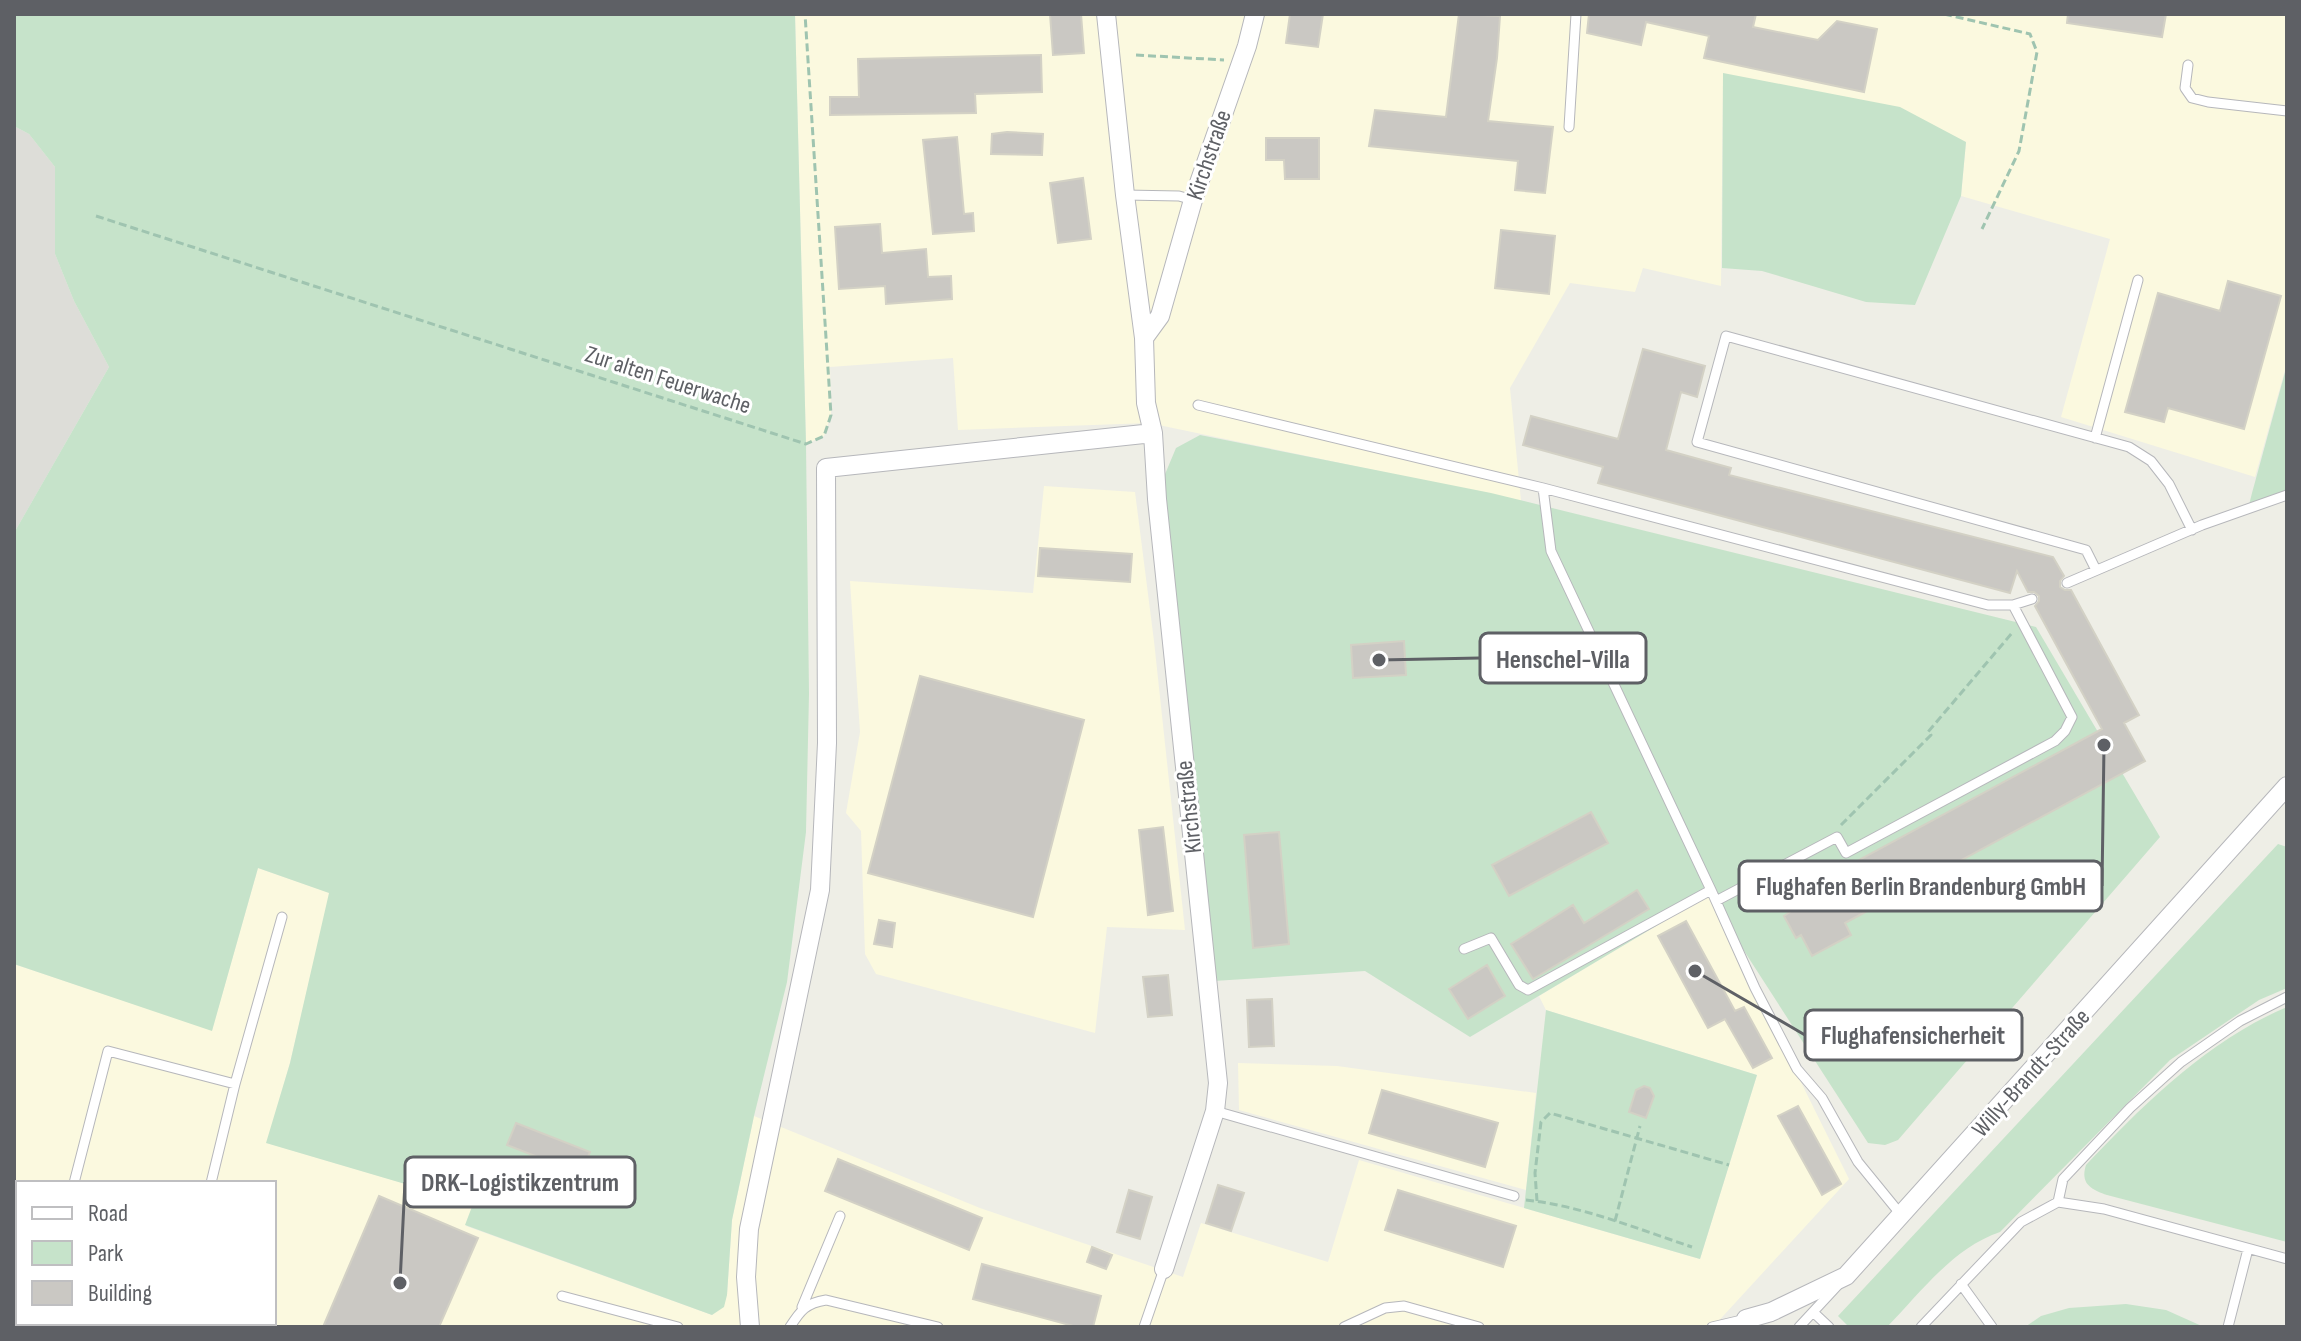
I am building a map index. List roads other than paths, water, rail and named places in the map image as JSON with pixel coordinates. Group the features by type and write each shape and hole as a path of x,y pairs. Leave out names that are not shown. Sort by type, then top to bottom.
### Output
{"street":[{"name":"Kirchstraße","path":"1106,14 1144,338 1146,403 1153,433 1157,499 1218,1083 1215,1111 1164,1269"},
{"name":"Kirchstraße","path":"1144,338 1160,316 1193,200 1247,46 1255,14"},
{"path":"750,1327 746,1277 749,1229 820,890 827,743 826,468 1153,433"},
{"name":"Willy-Brandt-Straße","path":"1742,1323 1846,1276 2287,786"}],"lane":[{"path":"1569,127 1576,14"},
{"path":"2188,65 2185,88 2192,98 2287,111"},
{"path":"1125,195 1179,196 1193,200"},
{"path":"2095,438 2138,280"},
{"path":"2096,570 2086,550 1697,442 1726,336 2129,447 2151,461 2169,484 2192,530"},
{"path":"1198,405 1543,488 1988,605 2013,605 2032,599"},
{"path":"1543,488 1551,551 1755,988 1797,1069 1822,1098 1858,1162 1902,1216"},
{"path":"2067,583 2192,530 2287,495"},
{"path":"1716,901 1837,837 1846,853 2055,741 2072,717 2013,605"},
{"path":"1464,949 1491,938 1519,985 1528,990 1711,890"},
{"path":"211,1181 282,917"},
{"path":"2058,1202 2063,1179 2140,1098 2181,1062 2240,1021 2287,997"},
{"path":"75,1181 108,1051 235,1084"},
{"path":"1215,1111 1514,1196"},
{"path":"1921,1327 2021,1222 2058,1202 2104,1209 2287,1259"},
{"path":"790,1327 802,1307 840,1216"},
{"path":"2228,1327 2248,1249"},
{"path":"1144,1327 1164,1269"},
{"path":"1799,1327 1846,1276"},
{"path":"1961,1284 1992,1327"},
{"path":"562,1296 678,1327"},
{"path":"802,1307 826,1300 938,1327"},
{"path":"1344,1327 1385,1308 1404,1306 1479,1327"},
{"path":"1813,1312 1829,1327"},
{"path":"1712,1327 1742,1323"}],"place":[{"name":"Henschel-Villa","path":"1379,660"},
{"name":"Flughafen Berlin Brandenburg GmbH","path":"2104,745"},
{"name":"Flughafensicherheit","path":"1695,971"},
{"name":"DRK-Logistikzentrum","path":"400,1283"}]}
